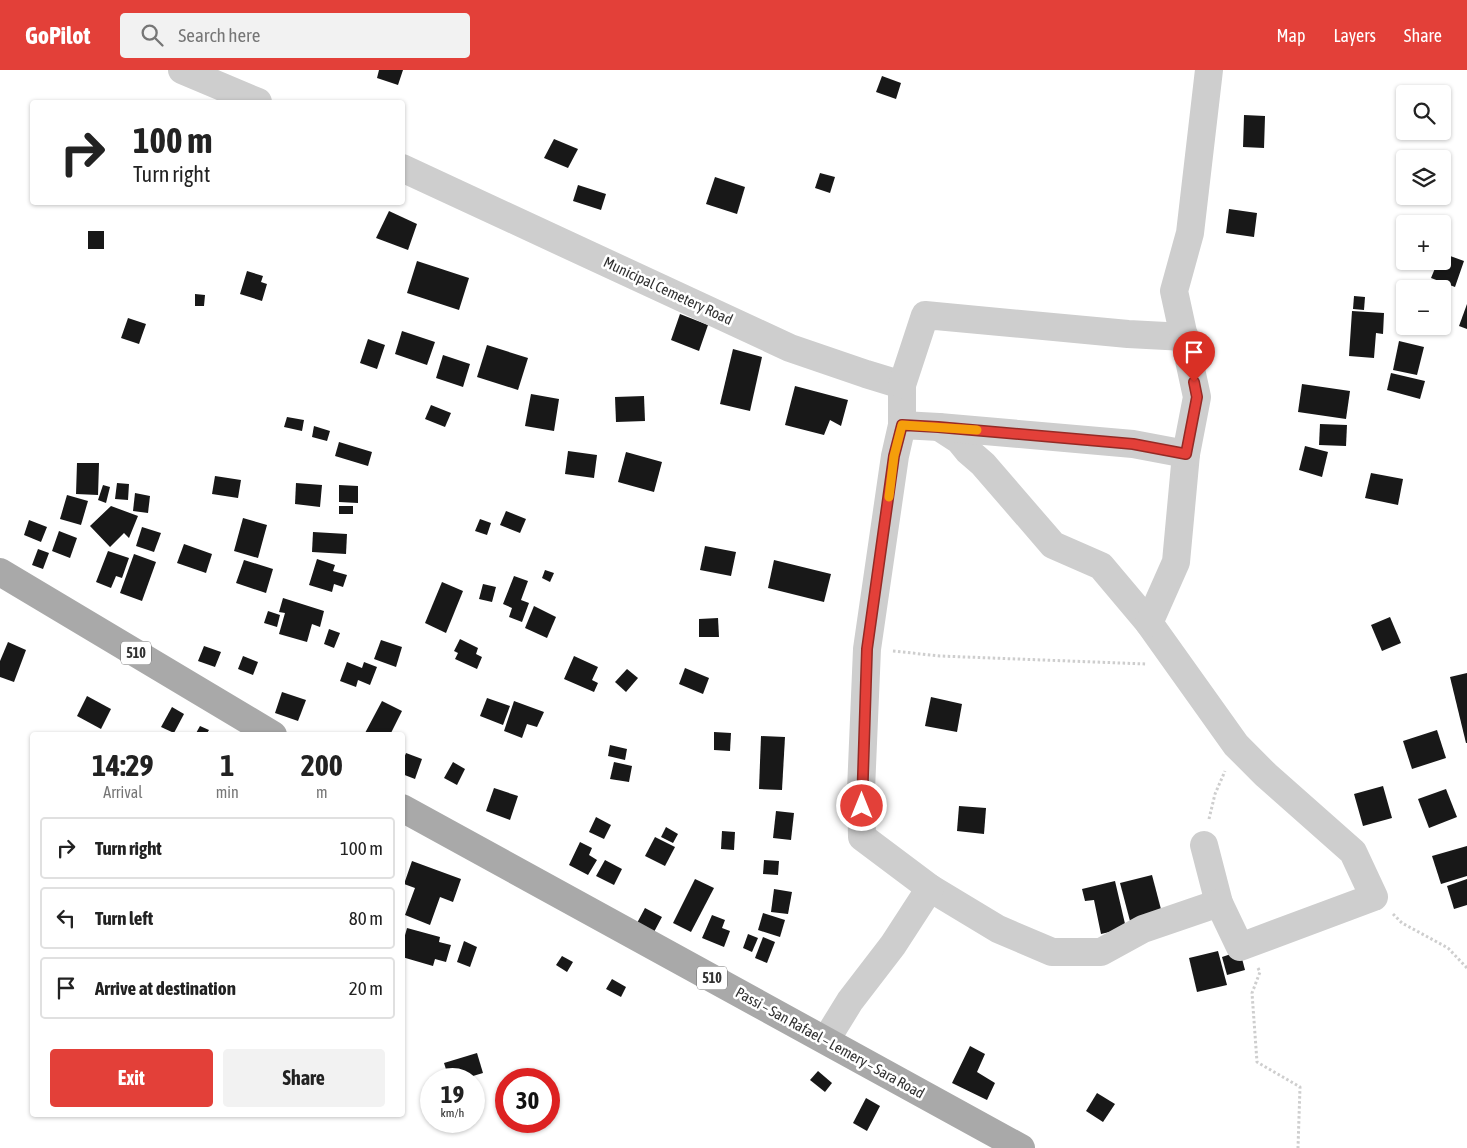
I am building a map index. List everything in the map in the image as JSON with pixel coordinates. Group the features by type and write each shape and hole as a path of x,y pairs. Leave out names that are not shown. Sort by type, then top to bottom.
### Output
{"main road":[{"name":"510","path":"0,572 268,732"},
{"name":"Passi – San Rafael – Lemery – Sara Road","path":"405,810 1022,1148"}],"street":[{"path":"182,70 253,100"},
{"path":"1150,623 1176,562 1186,454 1197,397 1174,291 1190,233 1208,70"},
{"name":"Municipal Cemetery Road","path":"405,169 790,348 902,385"},
{"path":"1185,337 1118,334 925,315 902,385 902,425 894,456 867,649 861,790 862,837 930,888 998,929 1052,952 1101,952 1143,929 1219,903"},
{"path":"902,425 1133,444 1186,454"},
{"path":"938,427 960,440 968,451 984,464 1053,545 1101,566 1150,623 1236,745 1266,775 1353,852 1374,897 1240,946 1219,903 1204,845"},
{"path":"826,1040 850,1001 893,946 930,888"}],"path":[{"path":"867,649 940,656 1180,665"},
{"path":"1204,845 1215,794 1236,745"},
{"path":"1374,897 1402,923 1448,948 1467,968"},
{"path":"1240,946 1260,972 1252,993 1257,1062 1300,1087 1298,1148"}],"building":[{"path":"379,70 403,70 398,85 377,78"},
{"path":"882,76 901,83 896,99 876,92"},
{"path":"1244,115 1265,116 1264,148 1243,147"},
{"path":"554,139 578,149 568,168 544,158"},
{"path":"820,173 835,177 830,193 815,188"},
{"path":"715,177 745,187 737,214 706,204"},
{"path":"578,185 606,194 601,210 573,201"},
{"path":"1229,209 1257,213 1254,237 1226,233"},
{"path":"389,211 417,224 408,250 376,238"},
{"path":"88,231 104,231 104,249 88,249"},
{"path":"1451,256 1464,261 1455,287 1451,286 1451,280 1431,278 1434,270 1451,270"},
{"path":"417,261 469,278 459,310 407,293"},
{"path":"247,271 263,276 261,282 267,284 262,301 240,294"},
{"path":"195,294 205,295 204,306 195,306"},
{"path":"1354,296 1365,297 1364,310 1353,309"},
{"path":"1467,304 1467,329 1459,326"},
{"path":"1352,311 1384,313 1383,334 1376,333 1374,358 1349,356"},
{"path":"680,314 708,325 699,351 671,340"},
{"path":"128,318 146,324 139,344 121,338"},
{"path":"402,331 435,342 427,365 395,354"},
{"path":"368,339 385,345 377,369 360,363"},
{"path":"1399,341 1424,347 1417,375 1393,370"},
{"path":"487,345 528,358 518,390 477,377"},
{"path":"733,349 762,357 750,411 720,404"},
{"path":"443,355 470,364 463,387 436,378"},
{"path":"1391,373 1425,381 1420,399 1387,390"},
{"path":"1302,384 1350,391 1346,419 1298,412"},
{"path":"795,386 848,400 841,426 830,420 824,435 785,425"},
{"path":"531,394 559,399 554,431 525,426"},
{"path":"644,396 645,421 616,422 615,397"},
{"path":"431,405 451,413 445,427 425,419"},
{"path":"287,417 304,420 302,431 284,427"},
{"path":"1320,424 1347,425 1346,446 1319,445"},
{"path":"314,426 330,431 327,441 312,437"},
{"path":"339,442 372,452 368,466 335,456"},
{"path":"1305,446 1328,452 1322,477 1299,470"},
{"path":"568,451 597,455 594,478 565,474"},
{"path":"626,452 662,462 654,492 618,482"},
{"path":"77,463 99,463 98,495 76,494"},
{"path":"1371,473 1403,479 1398,505 1365,498"},
{"path":"215,476 241,480 238,498 212,494"},
{"path":"117,483 129,484 128,500 115,499"},
{"path":"296,483 322,485 320,507 295,504"},
{"path":"103,485 110,487 106,503 98,500"},
{"path":"339,485 358,486 358,503 339,502"},
{"path":"135,493 150,496 148,513 133,511"},
{"path":"67,495 88,501 81,525 60,519"},
{"path":"111,506 138,516 129,538 124,533 110,547 90,526"},
{"path":"339,506 353,506 353,514 339,514"},
{"path":"506,511 526,519 520,533 500,525"},
{"path":"243,518 267,525 258,558 234,551"},
{"path":"480,519 491,523 487,535 475,531"},
{"path":"29,520 47,527 41,542 24,535"},
{"path":"142,527 161,533 154,552 136,546"},
{"path":"59,531 77,538 70,558 52,551"},
{"path":"313,532 347,534 346,554 312,552"},
{"path":"184,544 212,554 206,573 177,563"},
{"path":"705,546 736,552 731,576 700,570"},
{"path":"38,549 49,553 43,569 32,565"},
{"path":"108,551 129,558 122,578 116,576 111,588 96,582"},
{"path":"134,554 156,562 142,601 120,593"},
{"path":"317,559 335,565 333,571 347,575 343,587 334,584 332,592 309,585"},
{"path":"244,560 273,569 266,593 236,583"},
{"path":"774,560 831,574 824,602 768,588"},
{"path":"545,570 554,573 550,582 542,578"},
{"path":"514,576 528,581 521,600 529,603 522,622 509,617 512,608 503,604"},
{"path":"442,582 463,591 446,633 425,623"},
{"path":"483,584 496,587 492,602 479,599"},
{"path":"283,598 324,611 320,627 312,624 307,642 279,634 285,613 279,612"},
{"path":"534,606 556,617 547,638 525,628"},
{"path":"268,611 280,615 277,627 264,623"},
{"path":"1390,617 1401,643 1382,651 1371,625"},
{"path":"718,618 719,637 699,637 699,619"},
{"path":"329,629 340,633 334,648 324,644"},
{"path":"460,639 478,648 476,654 482,657 477,669 455,659 458,653 454,651"},
{"path":"381,640 402,647 396,667 374,659"},
{"path":"8,642 26,650 14,682 0,677 0,661"},
{"path":"204,646 221,652 215,667 198,661"},
{"path":"243,656 258,662 253,675 238,669"},
{"path":"574,656 598,667 592,680 598,683 594,692 564,679"},
{"path":"347,662 362,668 364,662 377,667 370,685 358,680 356,687 340,681"},
{"path":"685,668 709,678 703,694 679,684"},
{"path":"627,669 638,678 626,692 615,682"},
{"path":"1467,673 1467,743 1466,743 1450,677"},
{"path":"282,692 306,700 298,721 275,713"},
{"path":"87,696 111,709 101,729 77,716"},
{"path":"931,697 962,704 957,732 925,726"},
{"path":"487,698 510,706 503,725 480,716"},
{"path":"382,701 402,711 392,732 366,732"},
{"path":"514,701 544,712 537,727 527,724 522,738 504,731"},
{"path":"172,707 184,714 175,732 161,727"},
{"path":"200,726 209,730 208,732 197,732"},
{"path":"1437,730 1446,758 1412,769 1403,741"},
{"path":"714,732 731,733 730,751 714,750"},
{"path":"761,736 785,737 782,790 759,789"},
{"path":"610,745 627,749 625,760 608,756"},
{"path":"406,753 422,759 415,779 405,775"},
{"path":"453,762 465,769 457,785 444,778"},
{"path":"614,762 632,766 629,782 610,779"},
{"path":"1383,786 1392,818 1363,826 1354,794"},
{"path":"494,788 518,796 510,820 486,811"},
{"path":"1446,789 1457,817 1429,828 1418,799"},
{"path":"959,806 986,808 984,834 957,831"},
{"path":"776,811 794,813 791,840 773,838"},
{"path":"596,817 611,825 604,839 589,832"},
{"path":"666,827 678,834 673,843 661,837"},
{"path":"722,831 735,832 734,850 721,849"},
{"path":"655,837 675,847 665,866 645,856"},
{"path":"580,842 592,848 589,855 597,860 588,875 569,865"},
{"path":"1467,846 1467,876 1441,884 1432,856"},
{"path":"605,860 622,869 614,885 596,876"},
{"path":"764,860 779,861 778,875 763,874"},
{"path":"412,861 461,879 453,902 440,897 430,925 405,915 415,888 405,884"},
{"path":"1152,875 1162,913 1130,921 1120,883"},
{"path":"695,879 714,888 691,932 673,923"},
{"path":"1467,879 1467,905 1454,909 1447,886"},
{"path":"1115,881 1126,928 1101,934 1094,900 1085,901 1082,889"},
{"path":"774,889 792,892 788,914 771,912"},
{"path":"645,908 662,917 654,932 637,923"},
{"path":"763,913 785,920 780,937 758,930"},
{"path":"712,915 725,920 722,928 730,931 724,947 702,938"},
{"path":"407,928 440,937 439,942 451,945 446,962 435,959 433,966 405,958 405,935"},
{"path":"748,934 758,938 752,952 743,948"},
{"path":"763,937 775,942 767,963 755,958"},
{"path":"464,941 477,947 470,967 457,962"},
{"path":"1218,951 1227,985 1197,992 1189,958"},
{"path":"1240,951 1245,970 1227,975 1222,957"},
{"path":"562,956 573,962 567,972 556,965"},
{"path":"612,979 626,987 621,997 606,989"},
{"path":"970,1046 985,1054 977,1072 995,1083 987,1100 952,1083"},
{"path":"477,1053 482,1068 446,1068 444,1063"},
{"path":"818,1071 832,1083 825,1092 810,1080"},
{"path":"1097,1093 1115,1104 1103,1122 1086,1111"},
{"path":"866,1098 880,1106 867,1131 853,1123"}],"slow traffic":[{"path":"889,497 894,456 902,425 977,430"}],"route":[{"path":"862,806 861,790 867,649 894,456 902,425 1133,444 1186,454 1197,397 1194,382"}]}
